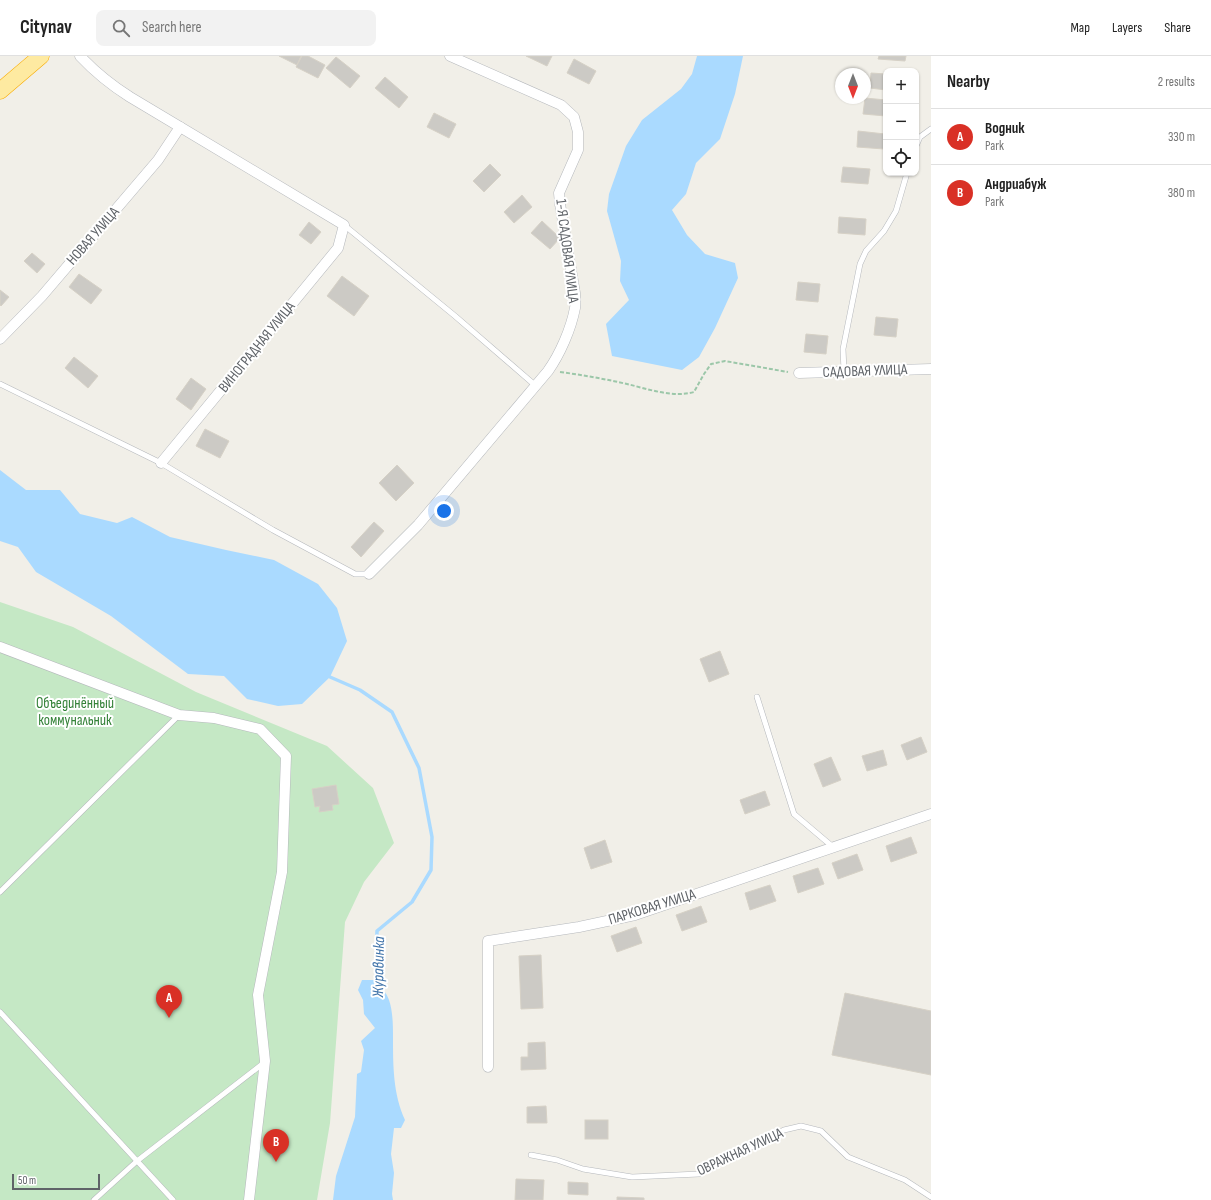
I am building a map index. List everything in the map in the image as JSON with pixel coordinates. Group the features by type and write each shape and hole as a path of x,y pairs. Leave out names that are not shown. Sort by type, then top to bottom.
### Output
{"highway":[{"path":"0,91 41,56"}],"street":[{"path":"80,56 107,81 130,97 344,226"},
{"name":"1-Я САДОВАЯ УЛИЦА","path":"369,574 418,525 548,371 556,359 572,322 575,307 575,293 560,204 560,193 578,150 578,132 574,117 561,105 450,56"},
{"name":"НОВАЯ УЛИЦА","path":"0,339 42,296 158,160 180,127"},
{"name":"ВИНОГРАДНАЯ УЛИЦА","path":"161,463 338,248 344,226"},
{"name":"САДОВАЯ УЛИЦА","path":"799,373 931,369"},
{"path":"0,647 179,715 214,718 260,728 286,756 282,872 258,994 265,1061 249,1200"},
{"name":"ПАРКОВАЯ УЛИЦА","path":"488,1067 488,942 579,927 636,915 931,814"}],"lane":[{"path":"919,140 920,137 931,129"},
{"path":"844,371 843,349 860,264 866,251 884,231 896,211 906,176"},
{"path":"344,226 454,316 536,386"},
{"path":"0,384 161,463 280,534 356,574 369,574"},
{"path":"757,697 794,814 833,848"},
{"path":"0,892 179,715"},
{"path":"0,1012 173,1200"},
{"path":"94,1200 137,1161 265,1061"},
{"name":"ОВРАЖНАЯ УЛИЦА","path":"530,1155 557,1160 583,1169 632,1177 699,1174 784,1130 801,1126 820,1131 848,1156 904,1180 931,1197"}],"path":[{"path":"548,371 584,375 667,393 686,394 694,392 711,364 725,361 779,371 799,373"}],"green space":[{"name":"Объединённый коммунальник","path":"0,602 73,627 196,692 327,746 373,788 394,843 364,882 345,922 330,1123 317,1200 0,1200"}],"water":[{"path":"697,56 743,56 735,94 720,139 696,163 686,194 672,210 687,235 705,254 735,263 738,278 715,328 699,357 682,370 612,356 606,324 629,300 620,281 621,261 607,211 609,194 626,146 642,120 681,89 692,74"},
{"path":"0,470 26,490 60,490 80,514 117,523 132,517 170,537 274,560 318,584 337,608 347,641 330,677 302,704 278,706 247,699 224,676 188,674 111,616 36,572 18,547 0,541"},
{"path":"362,980 375,980 388,997 392,1014 394,1079 398,1100 405,1120 401,1128 394,1128 391,1154 394,1173 392,1194 393,1200 333,1200 336,1176 355,1117 357,1074 361,1072 364,1050 361,1041 375,1028 364,1014 363,1000 358,990"}],"building":[{"path":"279,56 301,56 297,65"},
{"path":"302,56 308,56 325,65 318,78 296,67"},
{"path":"526,56 552,56 547,66"},
{"path":"879,56 906,56 905,61 878,59"},
{"path":"336,57 360,76 350,88 326,68"},
{"path":"574,59 596,71 589,84 567,73"},
{"path":"871,73 883,74 883,90 871,88"},
{"path":"385,77 408,97 399,108 375,88"},
{"path":"871,99 883,100 883,116 863,114 864,104 871,104"},
{"path":"434,113 456,124 449,138 427,127"},
{"path":"858,131 883,134 883,149 857,147"},
{"path":"490,164 501,175 484,192 473,181"},
{"path":"843,167 870,169 868,184 841,182"},
{"path":"522,195 532,207 514,223 504,212"},
{"path":"839,217 866,219 865,235 838,233"},
{"path":"542,221 560,238 550,249 531,233"},
{"path":"309,222 321,232 311,244 299,235"},
{"path":"32,253 45,264 37,273 24,261"},
{"path":"79,274 102,290 91,304 69,287"},
{"path":"342,276 369,296 354,316 327,296"},
{"path":"798,282 820,284 818,302 796,300"},
{"path":"0,290 9,297 1,306 0,305"},
{"path":"876,317 898,319 896,337 874,335"},
{"path":"806,334 828,336 826,354 804,352"},
{"path":"74,357 98,376 88,388 65,368"},
{"path":"191,378 206,389 191,410 176,399"},
{"path":"205,429 229,441 220,458 196,446"},
{"path":"397,465 414,483 396,501 379,483"},
{"path":"374,522 384,531 361,557 351,547"},
{"path":"720,651 729,674 709,682 700,659"},
{"path":"921,737 927,752 907,760 901,745"},
{"path":"883,750 887,765 867,771 862,756"},
{"path":"831,757 841,780 823,787 814,764"},
{"path":"336,785 339,804 332,805 333,810 319,812 320,806 315,807 312,789"},
{"path":"765,791 770,805 745,814 740,800"},
{"path":"911,837 917,853 891,862 886,846"},
{"path":"605,840 612,862 591,869 584,848"},
{"path":"857,854 863,870 838,879 832,863"},
{"path":"818,868 824,884 798,893 793,876"},
{"path":"770,885 776,901 750,910 745,893"},
{"path":"701,906 707,922 682,931 676,915"},
{"path":"636,927 642,943 617,952 611,936"},
{"path":"541,955 543,1008 521,1009 519,956"},
{"path":"845,993 931,1011 931,1075 832,1055"},
{"path":"545,1042 546,1069 521,1070 521,1057 528,1057 528,1043"},
{"path":"546,1106 547,1123 527,1123 527,1107"},
{"path":"585,1120 608,1120 608,1139 585,1139"},
{"path":"516,1179 544,1180 543,1200 515,1200"},
{"path":"568,1182 588,1183 588,1195 568,1194"},
{"path":"617,1197 644,1198 644,1200 617,1200"}],"waterway":[{"name":"Журавинка","path":"330,677 360,690 392,712 419,768 432,837 431,870 412,902 377,931 376,984"}],"place":[{"name":"Водник","path":"169,1018"},
{"name":"Андриабуж","path":"276,1162"}]}
